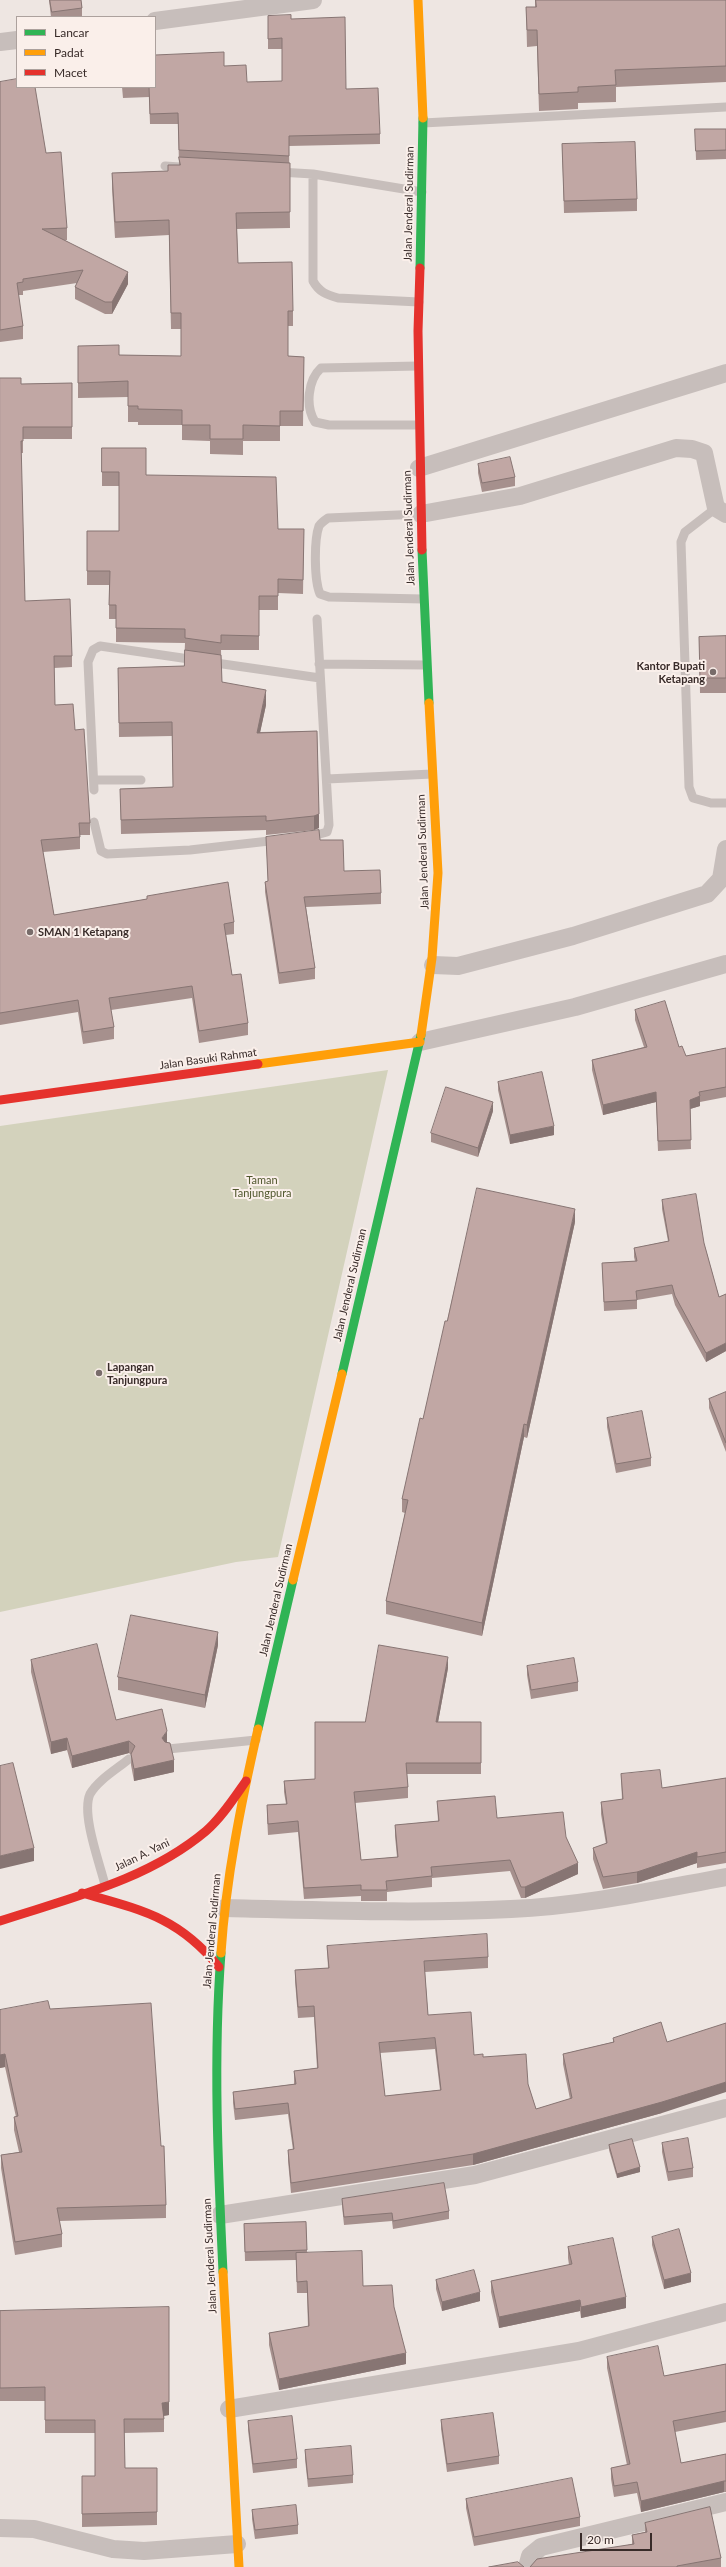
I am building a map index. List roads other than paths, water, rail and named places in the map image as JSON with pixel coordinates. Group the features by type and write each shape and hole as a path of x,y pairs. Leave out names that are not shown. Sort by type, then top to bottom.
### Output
{"main road":[{"name":"Jalan Jenderal Sudirman","path":"239,2567 229,2409 220,2215 219,1968 224,1908 246,1781 420,1042 433,965 438,873 423,599 418,425 418,302 422,192 422,123 418,0"},
{"name":"Jalan Basuki Rahmat","path":"0,1100 420,1042"},
{"name":"Jalan A. Yani","path":"0,1921 129,1876 185,1847 207,1830 225,1811 246,1781"},
{"path":"82,1893 134,1907 179,1927 195,1938 219,1968"}],"street":[{"path":"156,21 235,5 313,0"},
{"path":"0,42 16,40"},
{"path":"419,468 726,373"},
{"path":"421,514 520,496 676,448 692,449 704,454 721,511"},
{"path":"433,965 458,966 573,936 707,894 721,879 726,848"},
{"path":"420,1042 575,1007 726,964"},
{"path":"224,1908 426,1912 512,1909 608,1898 726,1877"},
{"path":"220,2215 475,2175 726,2108"},
{"path":"229,2409 579,2351 726,2312"},
{"path":"527,2567 530,2556 542,2547 726,2502"},
{"path":"0,2528 34,2529 113,2549 144,2551 237,2544"}],"lane":[{"path":"422,123 726,107"},
{"path":"165,166 188,167"},
{"path":"266,172 313,174 422,192"},
{"path":"313,174 314,281 316,287 326,295 338,298 418,302"},
{"path":"418,366 322,368 313,376 310,387 310,415 315,422 329,425 418,425"},
{"path":"721,511 686,532 681,542 689,787 693,798 711,803 726,803"},
{"path":"421,514 328,518 320,524 317,535 316,585 320,594 329,597 423,599"},
{"path":"300,838 327,832 329,825 317,619"},
{"path":"94,790 88,662 94,650 100,646 320,678"},
{"path":"319,664 426,665"},
{"path":"327,779 432,774"},
{"path":"94,780 141,780"},
{"path":"94,822 101,851 107,854 190,850 284,839"},
{"path":"168,1749 256,1740"},
{"path":"105,1885 90,1826 88,1804 90,1794 101,1781 129,1760"}],"place":[{"name":"Kantor Bupati Ketapang","path":"713,672"},
{"name":"SMAN 1 Ketapang","path":"30,932"},
{"name":"Lapangan Tanjungpura","path":"99,1373"}],"park label":[{"name":"Taman Tanjungpura","path":"262,1186"}]}
